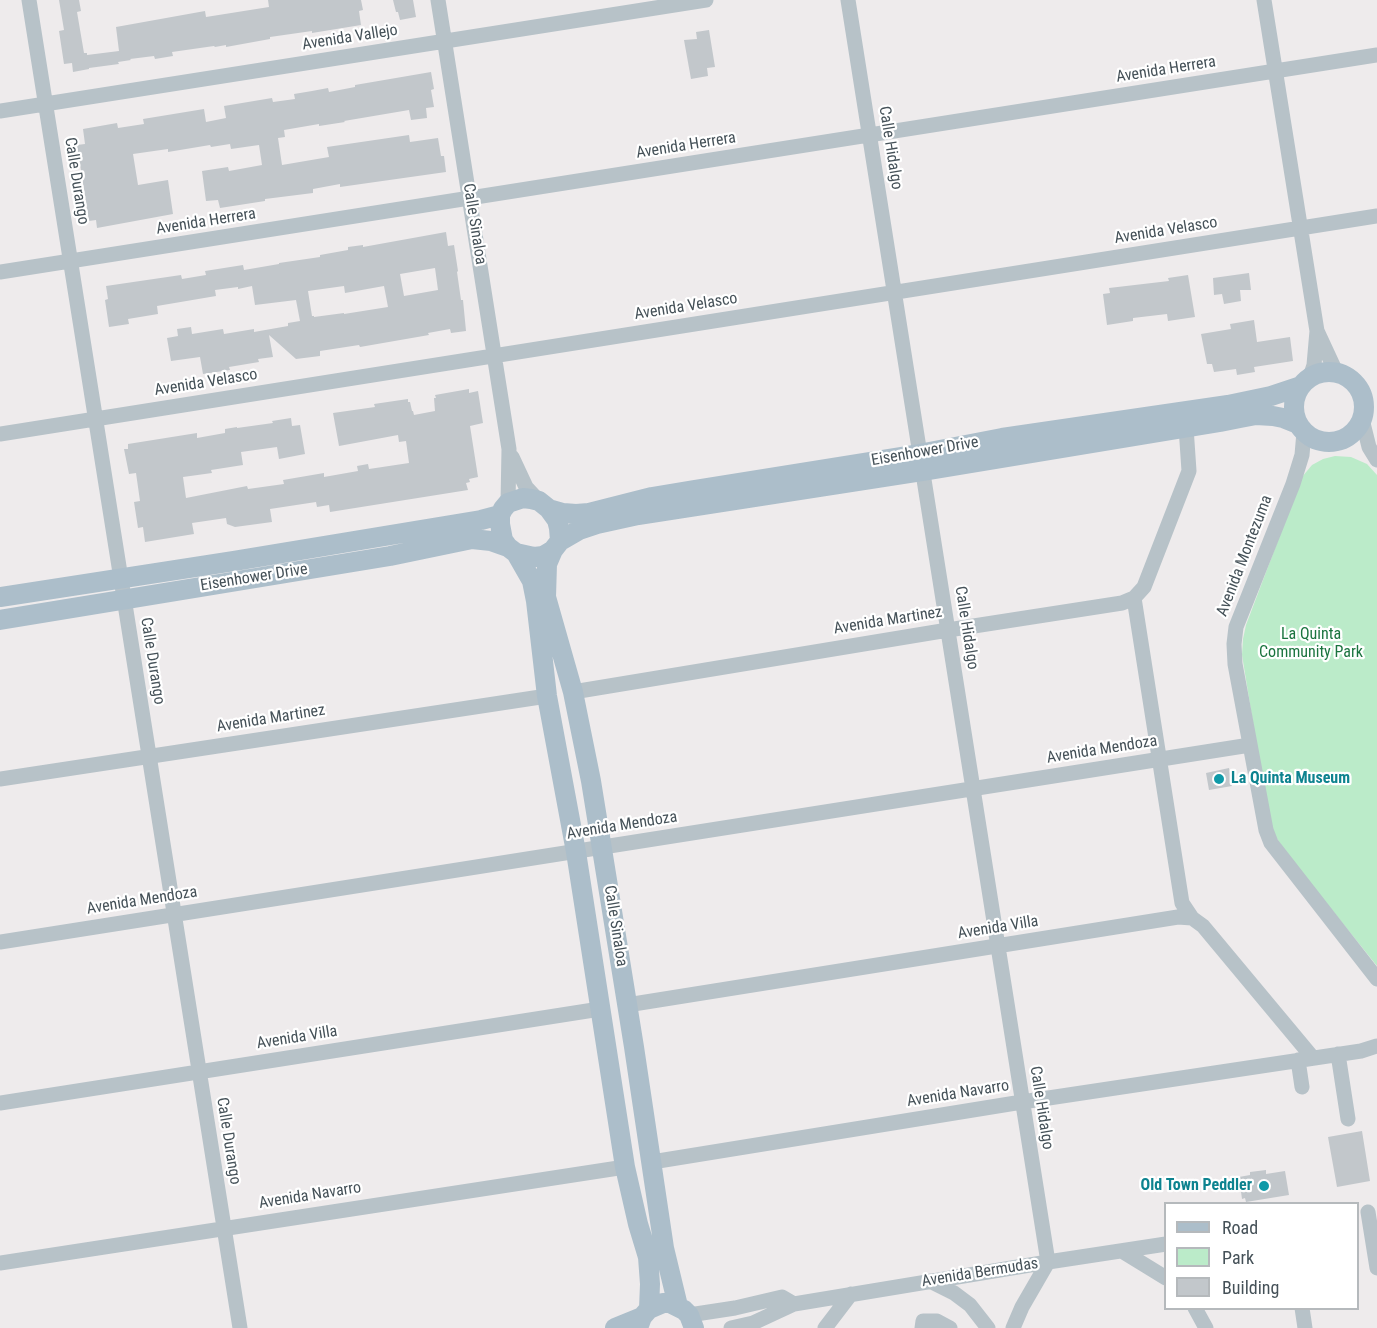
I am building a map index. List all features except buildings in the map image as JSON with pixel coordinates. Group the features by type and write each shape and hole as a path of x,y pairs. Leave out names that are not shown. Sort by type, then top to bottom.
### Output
{"main road":[{"name":"Eisenhower Drive","path":"556,545 579,530 597,524 920,463 1002,438 1228,405 1271,396 1317,374 1326,371 1336,372"},
{"path":"1336,372 1354,382 1360,390 1368,412"},
{"path":"1301,428 1294,414 1294,404 1296,394 1304,382"},
{"path":"1354,382 1377,383"},
{"name":"Eisenhower Drive","path":"544,505 563,513 590,513 652,497 920,463 1265,415 1283,418 1301,428 1312,438 1332,442 1350,435 1368,412"},
{"path":"523,498 544,505 557,520 559,528 556,545 543,556 534,557 512,550 503,540 501,532 504,509 523,498"},
{"name":"Eisenhower Drive","path":"0,597 481,520 504,509"},
{"name":"Eisenhower Drive","path":"0,620 390,556 472,539 491,541 512,550"},
{"name":"Calle Sinaloa","path":"556,545 547,564 546,597 573,692 602,848 664,1248 687,1316"},
{"name":"Calle Sinaloa","path":"512,550 532,581 536,601 546,696 576,852 625,1167 648,1257 650,1284 643,1318"},
{"path":"615,1328 643,1318 663,1303 670,1303 687,1316"}],"street":[{"name":"Calle Durango","path":"29,0 240,1328"},
{"name":"Calle Sinaloa","path":"438,0 509,449 504,509"},
{"name":"Avenida Vallejo","path":"0,111 706,0"},
{"name":"Calle Hidalgo","path":"848,0 1048,1262"},
{"path":"1264,0 1317,331 1336,372"},
{"name":"Avenida Herrera","path":"0,272 1377,55"},
{"name":"Avenida Velasco","path":"0,434 1377,216"},
{"path":"1304,382 1314,365 1317,331"},
{"path":"1368,412 1369,447 1377,460"},
{"path":"1186,427 1188,471 1144,587 1134,598 1182,903 1192,918 1203,926 1306,1059 1302,1087"},
{"name":"Avenida Montezuma","path":"1301,428 1304,443 1293,484 1236,627 1235,664 1266,830 1271,843 1377,979"},
{"name":"Calle Sinaloa","path":"509,449 526,487 544,505"},
{"name":"Avenida Martinez","path":"573,692 1122,603 1134,598"},
{"name":"Avenida Martinez","path":"0,779 546,696"},
{"name":"Avenida Mendoza","path":"0,942 1250,745"},
{"name":"Avenida Villa","path":"627,1005 1179,917 1192,918"},
{"name":"Avenida Villa","path":"0,1103 600,1009"},
{"name":"Avenida Navarro","path":"652,1162 1022,1102 1361,1051 1377,1046"},
{"path":"1338,1054 1348,1119"},
{"name":"Avenida Navarro","path":"0,1263 625,1167"},
{"path":"1368,1212 1377,1268"},
{"name":"Avenida Bermudas","path":"731,1328 755,1326 794,1304 1164,1244"},
{"path":"1122,1251 1164,1277"},
{"path":"1013,1328 1022,1307 1048,1262"},
{"path":"930,1281 954,1293 970,1305 988,1328"},
{"path":"825,1328 851,1294"},
{"name":"Avenida Bermudas","path":"687,1316 782,1297 794,1304"},
{"path":"1196,1310 1208,1328"},
{"path":"1208,1310 1208,1328"},
{"path":"1302,1310 1305,1328"},
{"path":"922,1328 923,1321 937,1321 950,1328"}],"green space":[{"name":"La Quinta Community Park","path":"1335,456 1351,457 1367,464 1377,475 1377,966 1287,854 1274,834 1267,809 1242,655 1246,625 1302,477 1312,465"}],"place":[{"name":"La Quinta Museum","path":"1219,779"},
{"name":"Old Town Peddler","path":"1264,1186"}]}
